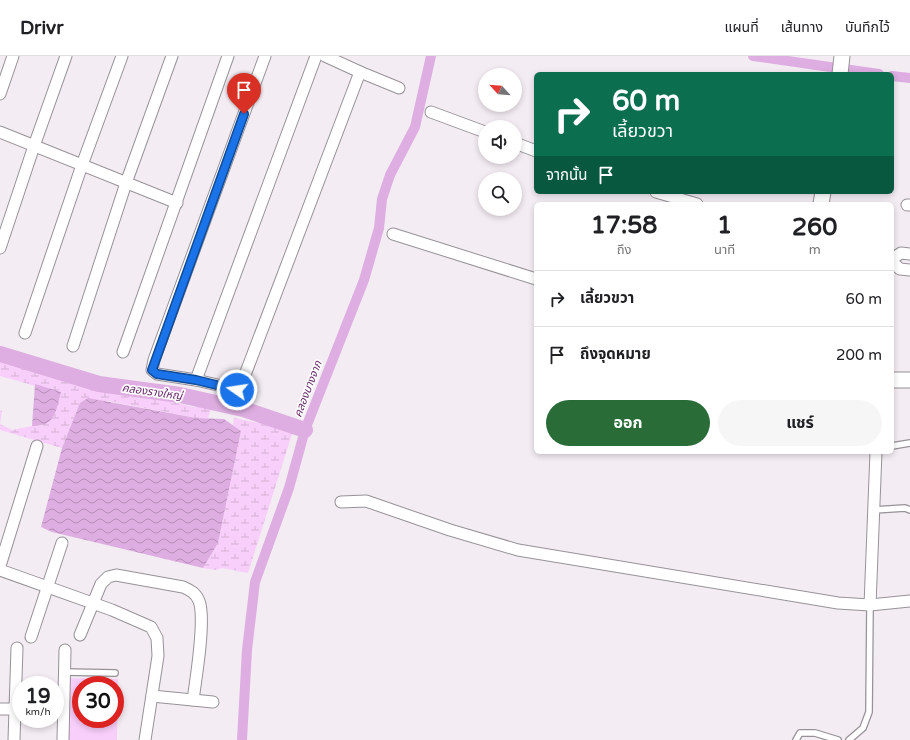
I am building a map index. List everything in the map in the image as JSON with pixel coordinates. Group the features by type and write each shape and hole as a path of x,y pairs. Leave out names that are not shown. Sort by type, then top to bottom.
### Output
{"street":[{"path":"0,94 13,56"},
{"path":"0,248 66,56"},
{"path":"25,333 82,166 122,56"},
{"path":"73,346 126,184 172,56"},
{"path":"123,352 228,56"},
{"path":"265,56 153,366 154,372 157,374 196,380 235,389 240,388 360,72"},
{"path":"196,380 316,56"},
{"path":"325,56 399,88"},
{"path":"840,72 842,56"},
{"path":"431,112 478,129"},
{"path":"0,132 126,184 177,203"},
{"path":"522,146 534,150"},
{"path":"663,194 690,202"},
{"path":"393,234 534,278"},
{"path":"894,258 901,253 910,254"},
{"path":"894,264 900,269 910,270"},
{"path":"894,380 910,380"},
{"path":"0,566 37,446"},
{"path":"870,605 876,454"},
{"path":"341,502 366,501 456,532 518,550 830,602 870,605 910,601"},
{"path":"31,637 62,543"},
{"path":"0,570 94,603 151,627 155,632 159,646 146,740"},
{"path":"80,635 101,584 108,577 116,575 183,587 192,591 199,601 201,608 200,641 193,700"},
{"path":"17,648 17,676"},
{"path":"63,676 65,650"},
{"path":"152,696 213,702"},
{"path":"0,709 12,709"},
{"path":"14,740 16,728"},
{"path":"61,728 63,740"}],"lane":[{"path":"894,446 910,443"},
{"path":"874,510 905,508 910,510"},
{"path":"849,740 863,728 869,712 870,605"},
{"path":"64,672 115,673"},
{"path":"796,740 800,733 815,733 838,740"}],"green space":[{"path":"0,361 41,374 115,391 152,396 193,407 212,406 208,418 196,418 108,401 80,403 62,448 0,430 0,424 12,430 32,426 42,426 61,393 0,376"},
{"path":"0,410 2,411 0,424"},
{"path":"234,418 289,429 292,434 248,573 222,568 216,570 203,568 218,543 241,431 233,425"},
{"path":"69,678 72,678 72,728 117,728 117,740 67,740"}],"water":[{"path":"35,384 61,392 56,411 50,421 40,426 32,426"},
{"path":"88,398 196,418 224,419 241,431 218,543 203,568 52,532 41,527 62,448 80,403"}],"waterway":[{"name":"คลองบางจาก","path":"242,740 247,650 255,582 289,488 305,430 364,280 379,228 382,199 390,175 415,127 431,56"},
{"path":"753,56 865,72"},
{"path":"894,76 910,78"},
{"name":"คลองรางใหญ่","path":"0,354 99,384 180,395 243,409 305,430"}],"route":[{"path":"237,390 196,380 157,374 152,370 154,360 244,114"}]}
